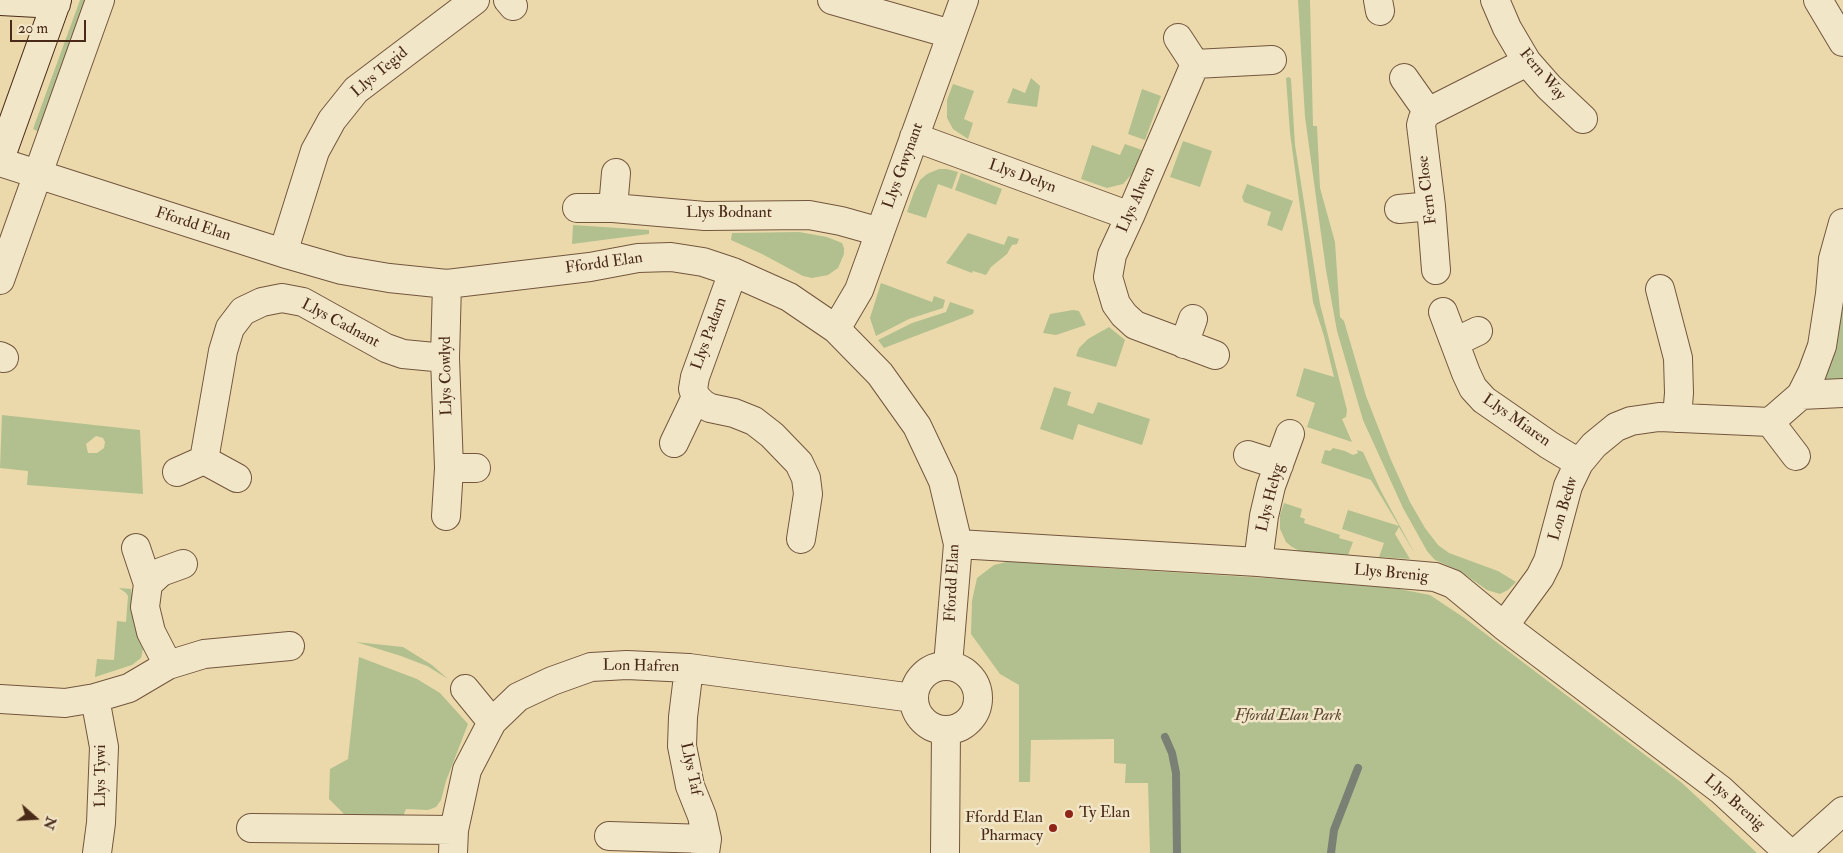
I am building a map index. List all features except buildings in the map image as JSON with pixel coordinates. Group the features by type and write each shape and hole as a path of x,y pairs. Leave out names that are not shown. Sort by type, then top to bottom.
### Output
{"street":[{"path":"0,280 100,0"},
{"name":"Llys Tegid","path":"283,253 315,151 332,120 356,90 475,0"},
{"path":"832,0 951,34"},
{"name":"Llys Gwynant","path":"836,329 859,290 964,0"},
{"name":"Fern Way","path":"1495,0 1507,28 1527,62 1549,87 1583,119"},
{"path":"1818,0 1843,42"},
{"path":"0,1 57,2 0,161"},
{"path":"1178,38 1195,64 1272,60"},
{"path":"1404,78 1428,112 1527,62"},
{"name":"Llys Alwen","path":"1195,64 1112,254 1108,277 1116,304 1135,325 1188,331 1215,356"},
{"name":"Fern Close","path":"1428,112 1420,125 1431,206 1436,270"},
{"name":"Llys Delyn","path":"914,137 1130,216"},
{"name":"Ffordd Elan","path":"0,161 37,175 342,270 389,278 447,284 590,267 638,258 671,257 703,262 733,272 789,297 836,329 880,374 917,426 942,481 958,544 948,665"},
{"path":"613,208 616,173"},
{"path":"1399,209 1431,206"},
{"name":"Llys Bodnant","path":"577,208 613,208 705,216 810,215 880,232"},
{"path":"1796,456 1770,422 1800,395 1812,373 1822,346 1833,259 1843,222"},
{"name":"Llys Padarn","path":"696,397 693,389 695,377 733,272"},
{"name":"Llys Cowlyd","path":"446,516 449,468 445,358 447,284"},
{"path":"1660,289 1678,358 1679,393 1677,418"},
{"name":"Llys Cadnant","path":"204,460 223,352 230,328 243,311 262,302 282,298 303,302 386,348 403,354 445,358"},
{"name":"Llys Miaren","path":"1443,312 1467,337 1466,373 1473,388 1484,400 1549,445 1579,463"},
{"path":"1800,395 1843,393"},
{"path":"674,442 696,397 710,408 734,413 754,421 772,435 799,462 806,478 808,494 801,539"},
{"name":"Lon Bedw","path":"1504,626 1540,577 1548,561 1568,486 1579,463 1594,445 1616,427 1645,418 1770,422"},
{"name":"Llys Helyg","path":"1258,562 1264,516 1290,434"},
{"path":"1248,455 1279,465"},
{"path":"177,472 204,460 236,478"},
{"path":"449,468 476,468"},
{"name":"Llys Brenig","path":"958,544 1258,562 1434,577 1453,584 1504,626 1721,790 1789,853"},
{"path":"136,548 148,584 145,607 151,632 168,665"},
{"path":"148,584 161,572 183,564"},
{"path":"0,699 65,703 95,698 129,688 168,665 204,654 290,646"},
{"name":"Lon Hafren","path":"454,841 467,770 492,722 518,697 591,666 627,665 689,668 913,698"},
{"path":"948,665 967,673 973,680 978,700 971,718 964,725 956,729 946,730 936,729 920,718 913,698 920,678 928,670 948,665"},
{"name":"Llys Taf","path":"608,836 706,846 702,816 690,786 682,746 683,717 689,668"},
{"path":"465,690 492,722"},
{"name":"Llys Tywi","path":"95,698 104,747 101,823 97,853"},
{"path":"945,853 946,730"},
{"path":"1796,853 1843,811"},
{"path":"251,828 454,841"}],"green space":[{"path":"80,0 93,0 41,133 33,129"},
{"path":"1298,0 1310,0 1313,126 1317,126 1320,188 1335,242 1340,317 1344,321 1366,396 1391,460 1410,502 1425,528 1438,545 1449,553 1498,571 1516,582 1508,590 1500,594 1487,590 1460,571 1435,560 1427,551 1403,508 1363,420 1337,331 1326,270 1305,117"},
{"path":"1289,77 1291,79 1295,145 1320,304 1347,410 1346,417 1342,419 1352,442 1307,427 1315,403 1296,396 1304,368 1334,377 1313,302 1290,133 1286,78"},
{"path":"1031,78 1040,86 1037,107 1007,103 1013,88 1025,93"},
{"path":"953,84 974,91 964,119 973,123 968,139 953,129 947,118 947,100"},
{"path":"1142,89 1161,96 1145,140 1128,134"},
{"path":"1183,141 1212,151 1200,187 1170,177"},
{"path":"1125,144 1142,150 1132,174 1123,184 1107,188 1081,179 1092,145 1120,155"},
{"path":"939,169 958,172 952,189 938,184 926,218 907,212 920,180 927,174"},
{"path":"961,173 1002,189 996,205 955,190"},
{"path":"1247,184 1293,201 1282,231 1267,225 1271,212 1244,202 1242,197"},
{"path":"573,225 649,230 649,234 572,244"},
{"path":"799,232 827,237 842,243 844,254 838,268 828,275 812,278 803,276 731,240 732,233"},
{"path":"968,233 1004,245 1008,236 1019,239 1017,244 1012,245 1007,254 991,267 986,275 973,271 972,273 946,263"},
{"path":"1843,270 1843,383 1819,387"},
{"path":"881,283 932,302 934,296 945,300 943,308 909,319 876,336 870,318"},
{"path":"950,302 974,310 973,314 884,348 878,340 912,323 946,312"},
{"path":"1073,310 1079,311 1086,325 1056,335 1043,333 1050,314"},
{"path":"1109,327 1125,340 1116,367 1076,356 1079,348 1088,339"},
{"path":"1054,387 1071,392 1067,405 1093,414 1098,402 1150,419 1142,445 1078,424 1073,440 1040,429"},
{"path":"2,415 140,430 143,494 27,485 28,471 0,468","holes":["96,436 103,438 105,442 104,448 97,453 88,453 86,444"]},
{"path":"1333,448 1353,455 1358,453 1357,450 1363,452 1381,491 1415,554 1399,527 1395,534 1410,559 1379,557 1384,543 1342,529 1348,510 1399,526 1371,480 1321,463 1325,450 1330,451"},
{"path":"1284,503 1302,509 1300,517 1305,519 1304,523 1340,535 1339,538 1353,542 1348,555 1302,552 1292,547 1286,542 1280,529 1280,515"},
{"name":"Ffordd Elan Park","path":"1014,560 1103,568 1314,581 1399,589 1430,595 1466,619 1682,783 1757,853 1150,853 1148,783 1125,783 1126,764 1114,763 1114,739 1031,740 1030,782 1019,782 1019,685 1000,674 971,634 972,601 977,578 994,565"},
{"path":"119,588 131,589 143,649 141,658 132,665 95,677 97,659 114,660 117,621 126,622 128,596"},
{"path":"356,642 403,647 432,665 448,679 427,666"},
{"path":"359,657 417,679 440,693 468,724 446,781 441,800 436,807 428,810 406,809 402,819 345,815 329,799 330,769 348,759"}],"waterway":[{"path":"1165,737 1172,753 1176,773 1177,853"},
{"path":"1331,853 1334,830 1358,768"}],"place":[{"name":"Ty Elan","path":"1069,814"},
{"name":"Ffordd Elan Pharmacy","path":"1053,828"}]}
